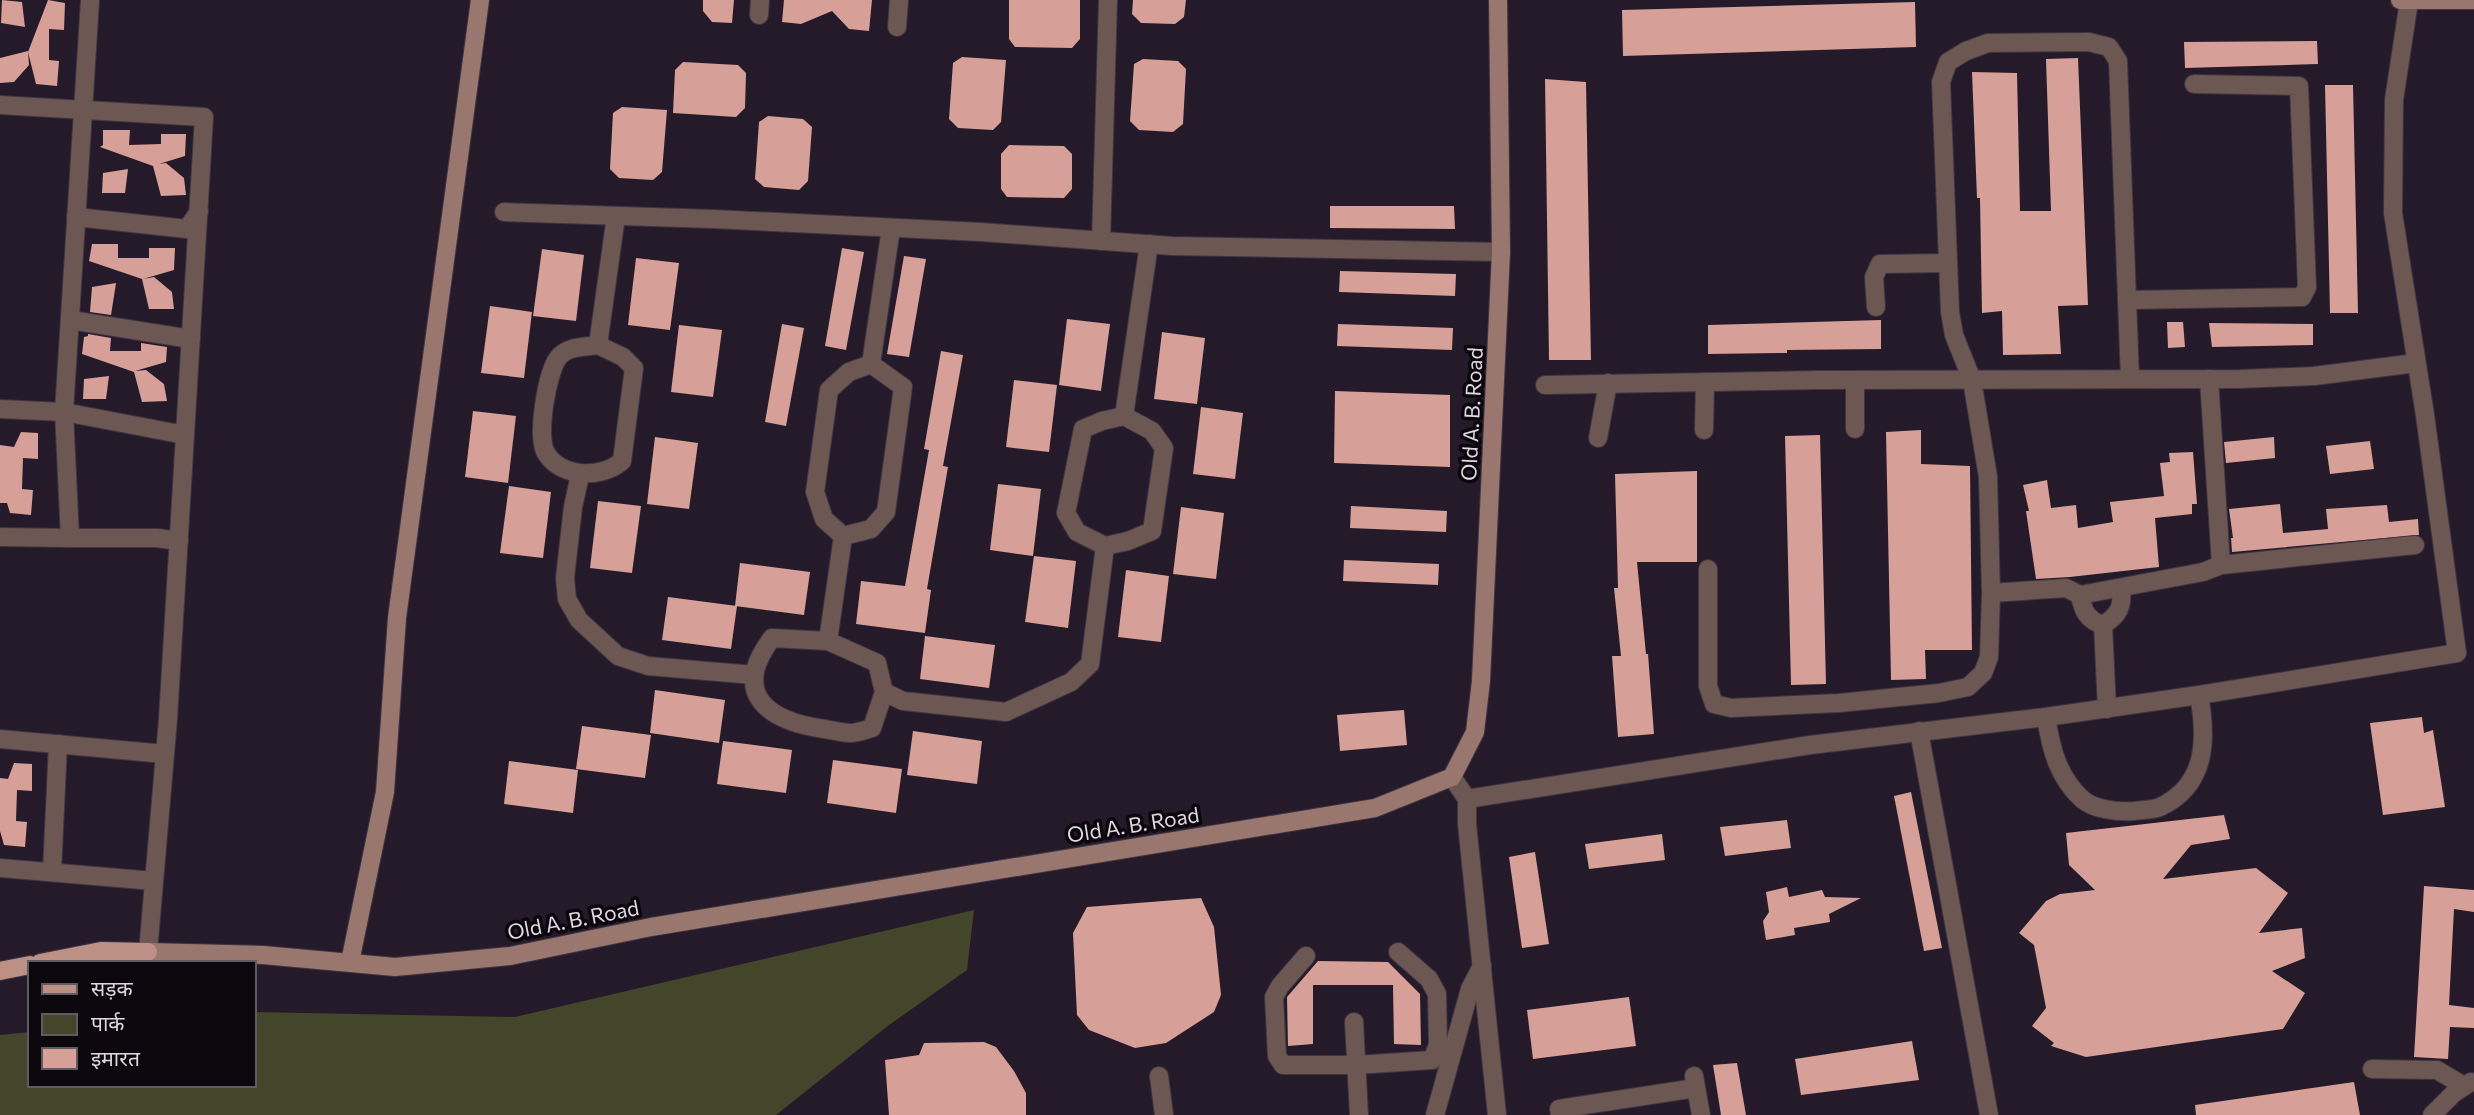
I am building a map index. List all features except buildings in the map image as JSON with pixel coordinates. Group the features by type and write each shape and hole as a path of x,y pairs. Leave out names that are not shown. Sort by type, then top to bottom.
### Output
{"main road":[{"name":"Old A. B. Road","path":"50,961 101,951 148,952"},
{"path":"0,971 28,965"}],"street":[{"path":"70,538 64,412 90,0"},
{"path":"350,962 385,792 397,618 480,0"},
{"path":"897,27 899,0"},
{"path":"1101,241 1108,0"},
{"name":"Old A. B. Road","path":"148,952 263,955 395,967 510,956 651,927 1375,808 1452,777 1475,732 1481,681 1501,252 1498,0"},
{"path":"2400,0 2474,0"},
{"path":"1467,799 1797,747 2107,709 2465,652 2393,213 2393,100 2409,0"},
{"path":"1708,569 1708,686 1714,704 1731,708 1852,702 1939,694 1968,687 1983,673 1989,657 1991,593 1988,477 1972,380 1954,335 1950,312 1941,82 1948,62 1966,51 1988,43 2089,43 2109,47 2118,61 2130,379"},
{"path":"2127,300 2302,297 2307,287 2300,86 2194,84"},
{"path":"0,105 204,117 165,754 148,952"},
{"path":"76,217 187,229 199,212"},
{"path":"504,212 891,228 1149,244 1501,252"},
{"path":"598,345 616,216"},
{"path":"871,364 891,228"},
{"path":"1124,416 1149,244"},
{"path":"1876,307 1874,277 1880,264 1948,263"},
{"path":"70,320 191,339"},
{"path":"598,345 623,357 634,369 622,461 615,467 580,475 553,463 544,451 543,419 550,374 559,357 572,348 598,345"},
{"path":"1545,385 1855,380 2209,379 2314,376 2416,363"},
{"path":"843,536 871,529 886,512 903,387 871,364"},
{"path":"843,536 824,519 815,492 830,390 849,372 871,364"},
{"path":"2209,379 2221,565"},
{"path":"1855,380 1855,429"},
{"path":"1704,430 1705,382"},
{"path":"1598,438 1608,383"},
{"path":"0,409 64,412 185,435"},
{"path":"1124,416 1152,431 1164,448 1152,531 1128,541 1105,546 1077,532 1066,513 1083,429 1124,416"},
{"path":"580,475 573,507 565,578 567,599 579,620 618,656 648,666 754,675"},
{"path":"828,641 843,536"},
{"path":"0,537 157,538 179,541"},
{"path":"1991,593 2066,589 2080,595 2203,572 2221,565 2415,545"},
{"path":"884,692 903,701 1006,712 1071,682 1090,664 1105,546"},
{"path":"2080,595 2083,609 2091,621 2103,625 2117,617 2123,602 2121,589"},
{"path":"2103,625 2107,709"},
{"path":"772,638 828,641 877,663 884,692 872,729 851,733 808,727 774,715 759,699 754,675 762,652 772,638"},
{"path":"2046,717 2052,752 2066,781 2085,802 2118,812 2159,808 2186,790 2202,758 2203,718 2199,695"},
{"path":"1919,731 1989,1115"},
{"path":"0,739 165,754"},
{"path":"51,872 58,744"},
{"path":"1452,777 1467,799 1466,824 1497,1115"},
{"path":"0,868 154,881"},
{"path":"1306,956 1274,997 1277,1056 1283,1065 1356,1065 1432,1060 1438,1045 1437,994 1429,979 1398,953"},
{"path":"1435,1115 1470,989 1482,966"},
{"path":"1354,1022 1359,1115"},
{"path":"2372,1069 2437,1070 2469,1083 2432,1115"},
{"path":"1159,1076 1164,1115"},
{"path":"1560,1115 1559,1109 1695,1082 1701,1115"}],"green space":[{"path":"974,910 967,970 889,1025 776,1115 0,1115 0,1035 28,1032 28,1087 256,1087 256,1012 515,1017"}]}
